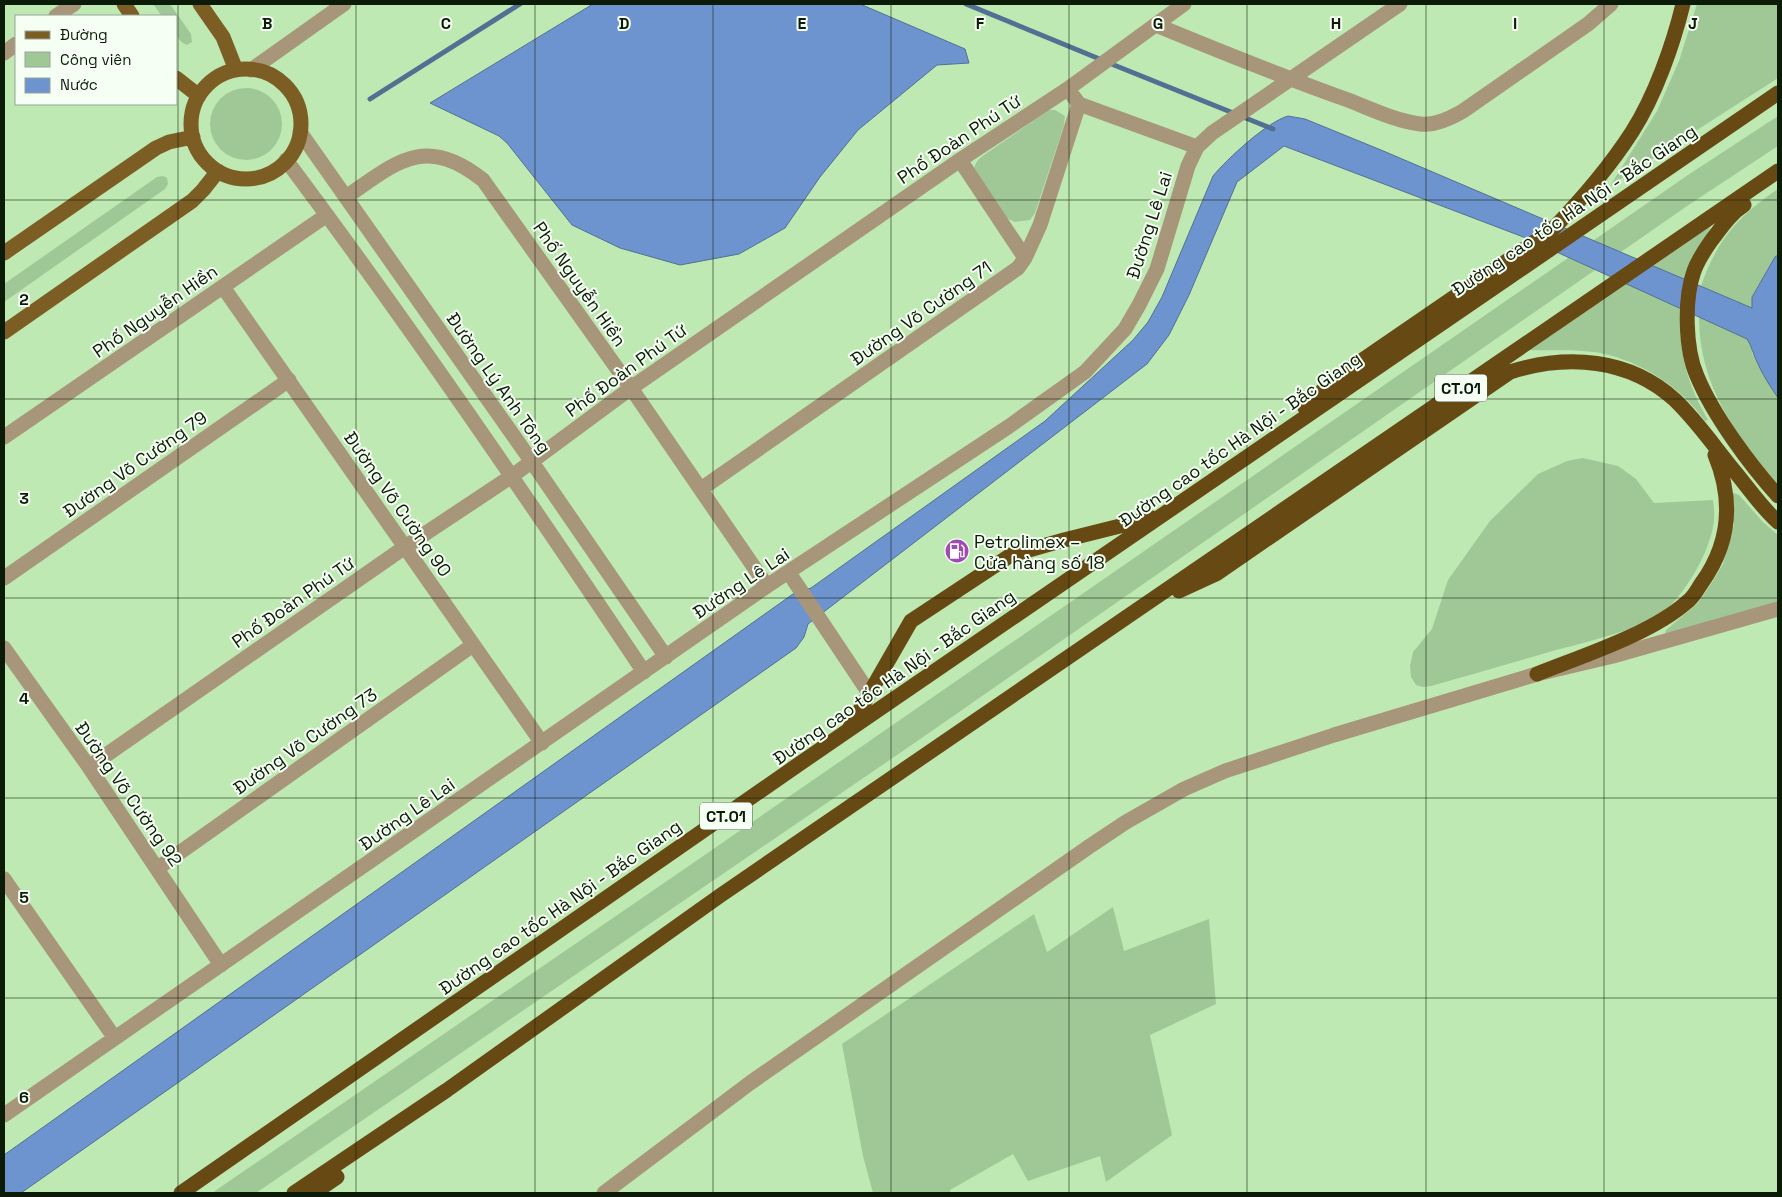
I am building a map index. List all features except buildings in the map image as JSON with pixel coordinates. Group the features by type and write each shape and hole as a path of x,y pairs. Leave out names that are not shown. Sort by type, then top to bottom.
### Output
{"highway":[{"path":"1271,440 1332,381 1552,230 1570,211 1632,132 1659,78 1683,4"},
{"name":"Đường cao tốc Hà Nội - Bắc Giang","path":"181,1193 466,994 1778,93"},
{"name":"CT.01","path":"294,1193 447,1090 721,895 1778,171"},
{"path":"1778,182 1738,208 1702,254 1694,271 1690,288 1688,322 1692,361 1697,376 1733,438 1765,482 1778,496"},
{"path":"1145,605 1216,574 1510,372 1528,366 1566,361 1585,361 1622,368 1657,386 1674,399 1692,417 1760,505 1778,522"},
{"path":"1537,674 1624,639 1664,619 1689,602 1708,574 1719,553 1726,525 1725,485 1709,440"},
{"path":"848,731 911,621 1011,555 1160,516"},
{"path":"314,1193 382,1144 447,1090"}],"main road":[{"path":"124,4 131,15"},
{"path":"200,4 243,70"},
{"path":"243,70 261,72 274,77 289,90 298,108 301,122 296,146 286,160 271,172 253,178 235,177 218,171 204,159 197,149 193,137 191,119 199,96 206,86 215,79 243,70"},
{"path":"178,80 199,96"},
{"path":"4,253 156,148 169,142 193,137"},
{"path":"4,332 192,201 218,171"}],"street":[{"path":"58,15 74,4"},
{"path":"243,70 344,4"},
{"name":"Phố Đoàn Phú Tứ","path":"89,767 405,547 512,476 631,388 960,160 1081,79 1184,4"},
{"name":"Đường Lê Lai","path":"7,1107 114,1037 767,586 1008,427 1085,372 1124,329 1157,270 1188,166 1197,147 1212,133 1400,4"},
{"path":"1156,25 1290,80 1402,120 1430,124 1447,119 1463,111 1588,24 1611,4"},
{"path":"4,53 15,45"},
{"path":"1068,88 1079,104 1197,147"},
{"name":"Đường Võ Cường 71","path":"701,489 1018,268 1025,258 1040,225 1079,104"},
{"name":"Đường Lý Anh Tông","path":"300,132 532,462 666,657"},
{"name":"Phố Nguyễn Hiền","path":"346,197 396,163 419,156 438,156 478,176 489,187 631,388 767,586"},
{"path":"286,160 411,331 512,476 644,672"},
{"path":"960,160 1025,258"},
{"name":"Phố Nguyễn Hiền","path":"4,437 326,215"},
{"name":"Đường Võ Cường 90","path":"223,287 542,743"},
{"path":"411,331 431,318"},
{"name":"Đường Võ Cường 79","path":"4,578 288,380"},
{"path":"789,573 869,693"},
{"path":"604,1193 750,1083 1057,869 1126,822 1184,789 1225,771 1325,738 1537,674 1614,656 1778,609"},
{"name":"Đường Võ Cường 73","path":"158,868 473,645"},
{"name":"Đường Võ Cường 92","path":"4,648 89,767 221,964"},
{"path":"4,879 114,1037"}],"green space":[{"path":"153,4 170,4 178,15 161,15"},
{"path":"1697,4 1778,4 1778,78 1610,186 1657,111 1679,61"},
{"path":"178,15 191,34 192,42 187,45 178,37"},
{"path":"246,88 266,94 276,104 282,124 276,144 266,154 246,160 226,154 216,144 210,124 216,104 226,94"},
{"path":"1049,110 1055,110 1065,116 1064,125 1035,213 1030,220 1015,222 1006,218 974,171 975,166 982,157"},
{"path":"1778,116 1778,146 1690,204 916,742 256,1193 212,1193 1688,175"},
{"path":"163,176 167,178 168,184 165,189 4,302 4,284 157,177"},
{"path":"1778,189 1778,255 1752,296 1752,308 1701,286 1714,255 1730,230 1751,209"},
{"path":"1713,221 1681,298 1680,314 1681,345 1684,361 1693,391 1708,420 1705,421 1696,409 1672,387 1645,369 1630,362 1600,353 1526,350"},
{"path":"1699,317 1747,339 1752,345 1752,353 1763,375 1778,398 1778,486 1748,448 1723,408 1713,387 1705,365"},
{"path":"1583,458 1618,466 1636,479 1654,503 1713,500 1714,520 1707,549 1696,571 1682,592 1667,609 1630,629 1431,686 1423,687 1416,685 1411,677 1410,666 1413,652 1432,629 1448,580 1490,521 1538,474 1567,461"},
{"path":"1734,493 1739,495 1763,522 1778,535 1778,602 1665,634 1666,630 1698,603 1723,564 1734,525 1732,495"},
{"path":"1113,907 1124,951 1209,919 1216,1004 1150,1035 1172,1135 1106,1182 1100,1156 1028,1181 1013,1154 950,1190 951,1193 873,1193 863,1156 842,1044 1034,914 1047,952"}],"water":[{"path":"593,4 860,4 965,49 969,63 937,65 858,130 820,177 785,228 739,254 680,265 620,248 572,225 507,143 499,136 430,103"},
{"path":"1288,116 1305,119 1381,150 1752,308 1752,297 1778,255 1778,398 1762,373 1747,339 1526,238 1284,146 1237,182 1189,295 1169,335 1147,364 808,624 804,637 796,648 21,1193 4,1193 4,1155 793,594 811,588 1045,421 1133,340 1148,322 1162,297 1213,176 1237,151 1259,133"}],"waterway":[{"path":"370,99 520,4"},
{"path":"966,4 1102,60"},
{"path":"1109,63 1273,129"}],"place":[{"name":"Petrolimex – Cửa hàng số 18","path":"957,551"}]}
